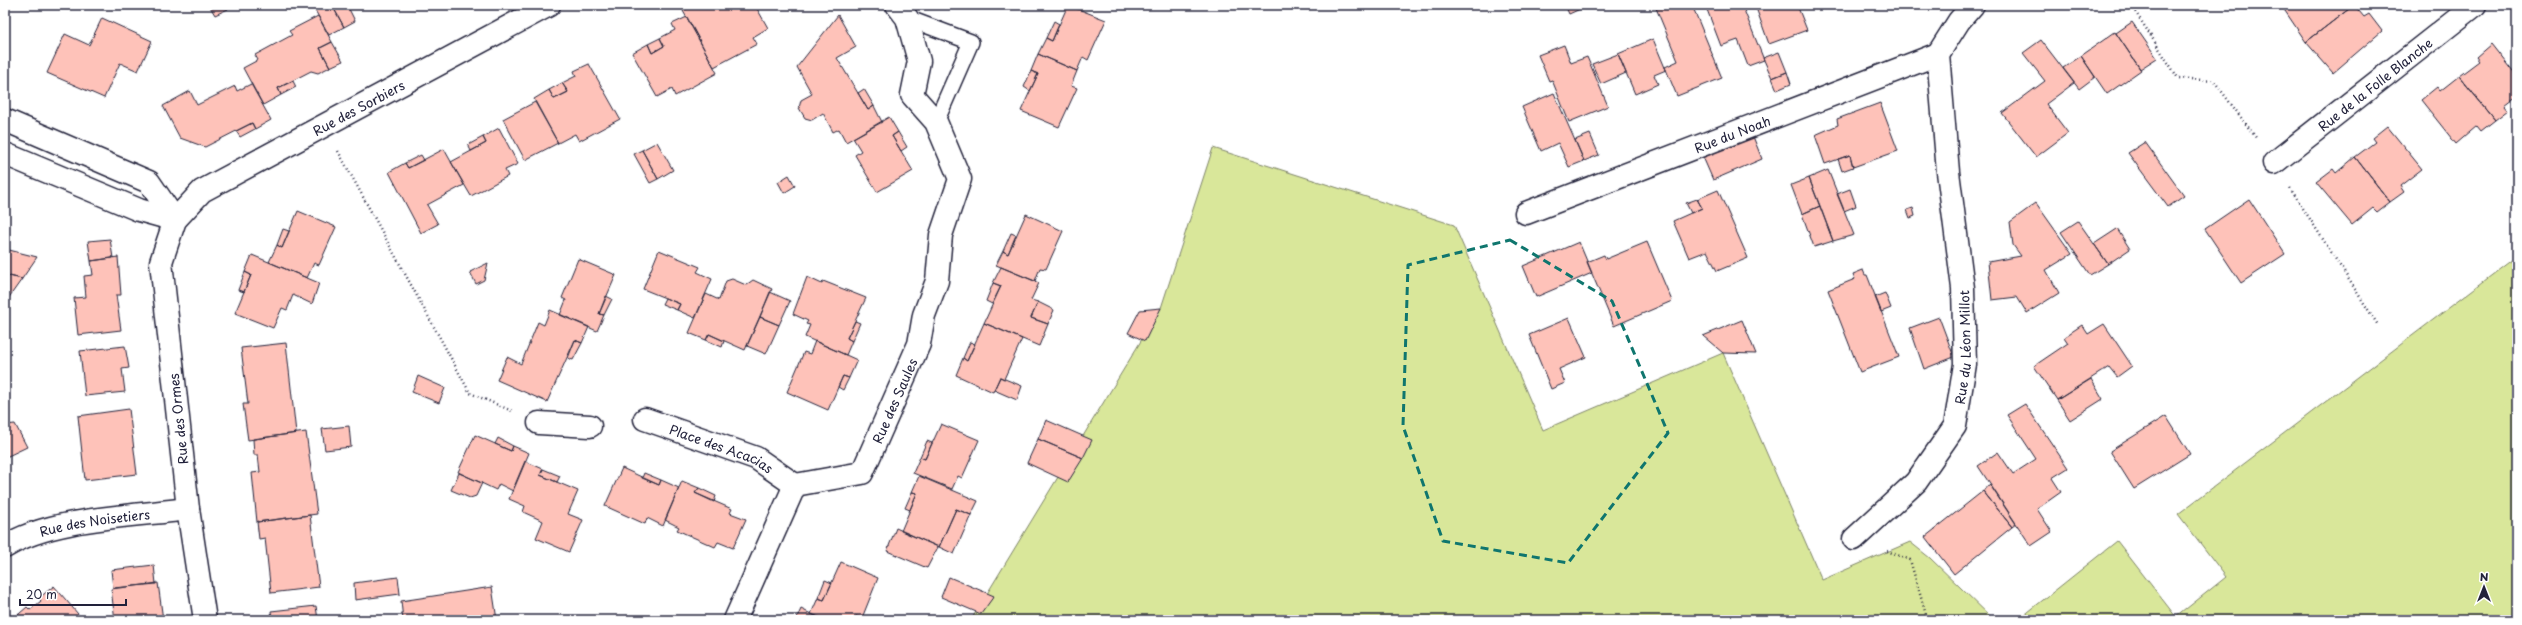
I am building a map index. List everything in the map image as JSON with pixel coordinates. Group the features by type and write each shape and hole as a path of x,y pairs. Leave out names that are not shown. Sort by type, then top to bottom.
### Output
{"street":[{"name":"Rue des Sorbiers","path":"175,220 202,191 549,5"},
{"path":"1938,54 1959,21 1973,5"},
{"name":"Rue de la Folle Blanche","path":"2274,163 2475,5"},
{"name":"Rue des Saules","path":"795,485 862,473 919,344 924,316 937,281 941,235 960,179 936,122 912,95 919,61 902,11"},
{"name":"Rue du Noah","path":"1526,213 1938,54"},
{"name":"Rue du Léon Millot","path":"1854,540 1916,482 1955,426 1965,364 1963,288 1948,172 1938,54"},
{"path":"5,120 149,182 175,220"},
{"path":"5,154 139,210 175,220"},
{"name":"Rue des Ormes","path":"175,220 161,262 188,509 205,620"},
{"name":"Place des Acacias","path":"645,419 756,458 795,485"},
{"path":"539,423 590,426"},
{"path":"735,620 795,485"},
{"name":"Rue des Noisetiers","path":"5,547 23,536 53,526 188,509"}],"lane":[{"name":"Rue des Saules","path":"902,11 971,42 936,122"}],"path":[{"path":"325,126 470,393 539,423"},
{"path":"1854,540 1910,560 1926,618 1924,620"}],"highlighted area":[{"path":"1510,240 1612,301 1668,433 1568,563 1443,541 1403,426 1408,265"}],"green space":[{"path":"1213,148 1454,225 1543,430 1723,353 1822,580 1910,542 1930,558 1994,620 971,620 1161,308"},
{"path":"2517,256 2517,620 2018,620 2117,541 2176,617 2226,577 2178,514"}],"building":[{"path":"209,5 226,5 228,9 215,15"},
{"path":"312,5 332,5 344,27 329,35"},
{"path":"332,5 347,5 355,21 344,27"},
{"path":"693,5 718,5 720,8 725,5 755,5 768,28 753,37 757,44 714,67 683,11"},
{"path":"1068,5 1106,20 1088,60 1083,57 1077,71 1038,54 1046,38 1052,41"},
{"path":"1565,5 1589,5 1569,14"},
{"path":"1663,5 1692,5 1722,78 1677,96 1665,67 1678,61 1656,8"},
{"path":"1710,5 1742,5 1764,60 1748,66 1738,40 1721,46 1706,7"},
{"path":"1755,5 1797,5 1807,30 1769,44"},
{"path":"2287,5 2354,5 2306,42 2283,8"},
{"path":"2354,5 2364,17 2369,14 2382,31 2333,73 2306,42"},
{"path":"838,15 856,47 837,58 868,110 874,106 882,122 846,142 839,129 833,132 823,113 812,120 805,118 799,108 801,100 812,94 797,67"},
{"path":"318,16 332,42 320,48 330,67 318,73 311,71 278,88 281,95 263,105 243,68 258,60 255,55 292,35 289,31"},
{"path":"687,17 717,73 675,96 672,89 657,97 632,53 648,44 652,53 664,46 660,38 675,30 672,24"},
{"path":"102,18 152,41 138,71 120,63 104,98 47,73 65,34 89,45"},
{"path":"1054,21 1059,24 1052,41 1046,38"},
{"path":"2132,22 2157,58 2140,69 2116,33"},
{"path":"2115,32 2141,70 2107,94 2081,56"},
{"path":"660,38 664,46 652,53 648,44"},
{"path":"1653,39 1666,70 1654,75 1658,84 1635,94 1618,54"},
{"path":"2041,40 2074,83 2046,104 2068,133 2036,157 2002,113 2045,81 2023,53"},
{"path":"332,42 343,61 330,67 320,48"},
{"path":"2491,44 2517,77 2517,95 2504,105 2508,110 2495,120 2459,76 2479,61 2476,57"},
{"path":"1564,45 1571,63 1587,57 1608,106 1569,122 1552,80 1549,81 1538,55"},
{"path":"1779,52 1787,72 1772,78 1763,58"},
{"path":"1038,54 1077,71 1071,86 1077,88 1059,127 1021,111 1038,74 1031,71"},
{"path":"1618,54 1626,73 1601,84 1592,64"},
{"path":"2081,56 2095,77 2079,89 2063,68"},
{"path":"589,64 620,119 579,141 575,134 558,143 534,99 549,90 554,99 568,92 562,83 576,76 574,71"},
{"path":"1031,71 1038,74 1030,91 1024,87"},
{"path":"1787,72 1791,84 1777,90 1772,78"},
{"path":"2459,76 2495,120 2481,131 2477,126 2456,144 2421,100 2437,87 2440,91"},
{"path":"293,81 296,87 281,95 278,88"},
{"path":"562,83 568,92 554,99 549,90"},
{"path":"251,84 271,120 255,129 252,123 205,147 180,138 163,106 190,91 197,105 235,86 237,91"},
{"path":"864,89 874,106 868,110 858,93"},
{"path":"1554,93 1584,161 1569,167 1558,143 1541,151 1522,107"},
{"path":"535,102 558,143 525,160 503,119"},
{"path":"1880,103 1898,151 1853,167 1850,155 1825,164 1815,135 1838,125 1837,119"},
{"path":"889,117 898,132 892,136 913,171 877,192 855,155 861,151 853,138"},
{"path":"252,123 255,129 240,137 236,131"},
{"path":"2387,126 2422,169 2400,186 2404,192 2390,202 2355,157 2375,142 2372,138"},
{"path":"499,128 518,164 505,170 508,176 471,196 451,162 486,143 483,137"},
{"path":"898,132 907,147 901,151 892,136"},
{"path":"1590,134 1599,155 1584,161 1575,140"},
{"path":"1752,134 1762,159 1713,180 1703,157"},
{"path":"483,137 486,143 471,151 468,145"},
{"path":"657,142 673,170 658,179 642,150"},
{"path":"2145,142 2184,196 2168,207 2128,153"},
{"path":"444,149 464,185 427,205 438,224 421,233 389,172 405,163 408,168"},
{"path":"642,150 658,179 650,183 634,154"},
{"path":"421,155 424,160 408,168 405,163"},
{"path":"1850,155 1853,167 1842,171 1838,159"},
{"path":"2355,157 2390,202 2377,212 2373,208 2352,225 2316,182 2333,169 2336,173"},
{"path":"1828,170 1854,235 1833,241 1809,178"},
{"path":"789,175 795,186 784,193 778,182"},
{"path":"1809,178 1820,206 1802,214 1791,185"},
{"path":"1850,189 1856,206 1844,211 1837,194"},
{"path":"1718,190 1748,258 1717,271 1707,251 1689,258 1673,221 1702,208 1697,199"},
{"path":"1697,199 1702,208 1691,213 1686,203"},
{"path":"2249,199 2285,254 2241,283 2205,229"},
{"path":"2036,203 2072,254 2046,270 2059,293 2027,313 2017,297 1992,300 1988,262 2021,256 2013,245 2010,222"},
{"path":"1820,206 1833,241 1814,247 1802,214"},
{"path":"1913,208 1915,216 1910,218 1907,210"},
{"path":"298,211 336,227 319,265 314,263 307,278 269,262 277,245 282,248"},
{"path":"1026,214 1063,231 1046,269 1040,268 1035,281 996,265 1003,251 1008,254"},
{"path":"2078,221 2108,264 2090,275 2061,232"},
{"path":"283,229 289,231 282,248 277,245"},
{"path":"2117,229 2130,249 2108,264 2094,244"},
{"path":"1011,233 1016,235 1008,254 1003,251"},
{"path":"110,239 113,258 91,261 88,241"},
{"path":"1579,242 1592,273 1536,297 1523,266"},
{"path":"1647,242 1672,301 1614,326 1587,262 1604,255 1606,259"},
{"path":"5,249 37,257 22,279 5,275"},
{"path":"659,250 700,267 697,272 712,279 695,318 677,310 680,304 643,289"},
{"path":"252,255 319,283 312,304 293,295 287,310 282,308 273,328 235,313 251,275 245,272"},
{"path":"118,257 121,295 116,295 121,330 78,335 74,298 86,297 84,276 93,275 91,261"},
{"path":"578,259 616,275 599,314 604,315 597,331 560,315 566,300 562,298"},
{"path":"488,263 484,280 476,284 470,272"},
{"path":"1001,267 1039,283 1031,300 1038,302 1031,318 1048,324 1039,346 984,323 1001,286 993,283"},
{"path":"1863,270 1865,275 1867,275 1899,357 1860,372 1828,290 1855,279 1853,274"},
{"path":"245,272 251,275 244,292 238,290"},
{"path":"5,275 22,279 5,303"},
{"path":"807,277 822,284 823,281 866,298 847,338 852,341 846,355 805,337 810,325 806,324 808,321 793,314"},
{"path":"732,279 746,285 753,280 772,289 745,350 709,334 706,340 689,333 706,294 719,300 726,281"},
{"path":"993,283 1001,286 992,304 986,301"},
{"path":"770,292 790,301 779,325 760,317"},
{"path":"1885,293 1891,308 1881,312 1875,297"},
{"path":"606,296 612,299 604,315 599,314"},
{"path":"665,298 680,304 677,310 662,304"},
{"path":"1038,302 1054,310 1048,324 1031,318"},
{"path":"1161,308 1145,341 1128,333 1140,310"},
{"path":"550,310 589,327 582,343 575,340 547,402 497,380 507,357 521,364 538,322 544,325"},
{"path":"760,317 779,325 766,354 747,346"},
{"path":"1939,317 1954,357 1924,369 1910,328"},
{"path":"1569,318 1586,357 1559,369 1565,383 1551,389 1529,335"},
{"path":"1742,320 1756,354 1723,353 1703,336"},
{"path":"855,321 860,323 852,341 847,338"},
{"path":"984,323 1022,339 1004,379 1000,377 993,392 956,375 963,358 967,361"},
{"path":"2104,324 2132,366 2117,377 2109,367 2057,400 2034,366 2068,343 2064,337 2082,325 2088,334"},
{"path":"709,334 724,341 722,347 706,340"},
{"path":"575,340 582,343 573,360 568,358"},
{"path":"815,341 857,360 849,378 843,376 828,410 787,392 804,352 810,354"},
{"path":"970,342 975,344 967,361 963,358"},
{"path":"286,343 296,433 248,440 243,404 248,404 241,348"},
{"path":"125,346 129,368 122,369 125,392 85,396 80,351"},
{"path":"418,376 445,388 439,403 412,392"},
{"path":"843,376 849,378 843,390 838,387"},
{"path":"1000,377 1022,386 1017,400 994,390"},
{"path":"2091,379 2103,399 2070,420 2057,400"},
{"path":"2025,404 2068,468 2052,478 2061,492 2037,509 2052,532 2031,546 1978,466 1998,452 2013,474 2036,459 2007,415"},
{"path":"129,409 137,474 85,480 78,416"},
{"path":"2166,416 2190,454 2134,489 2110,451"},
{"path":"1046,420 1092,440 1083,458 1038,439"},
{"path":"15,424 27,447 6,457 5,425"},
{"path":"941,424 979,440 962,478 958,476 952,489 913,473 920,457 925,459"},
{"path":"349,426 351,447 325,450 322,429"},
{"path":"306,432 317,514 257,522 252,473 260,472 258,455 254,455 253,439"},
{"path":"475,435 511,451 513,446 529,453 513,491 499,484 496,490 458,472"},
{"path":"498,438 513,446 511,451 495,444"},
{"path":"1038,439 1083,458 1068,482 1027,463"},
{"path":"927,441 932,443 925,459 920,457"},
{"path":"525,461 543,469 540,475 578,491 568,514 583,520 569,552 536,538 543,521 523,512 525,506 509,499"},
{"path":"622,468 659,485 661,480 679,488 663,526 647,518 645,524 605,506"},
{"path":"543,469 560,476 557,482 540,475"},
{"path":"459,473 482,483 476,496 470,498 451,490"},
{"path":"644,473 661,480 659,485 642,478"},
{"path":"919,476 978,501 971,515 956,509 939,547 901,531 917,493 912,492"},
{"path":"682,481 699,488 695,493 732,509 730,513 746,519 733,548 718,542 715,547 677,530 679,527 665,520"},
{"path":"1990,485 2016,524 2012,527 1983,491"},
{"path":"699,488 716,496 714,502 695,493"},
{"path":"1983,491 2012,527 1954,574 1925,537"},
{"path":"912,492 917,493 910,510 905,508"},
{"path":"956,509 971,515 954,554 939,547"},
{"path":"310,515 319,587 271,593 265,538 259,539 257,522"},
{"path":"896,528 938,547 927,568 887,551"},
{"path":"841,562 878,578 862,618 856,616 854,620 826,620 811,614 818,598 824,600"},
{"path":"154,565 156,584 113,588 111,570"},
{"path":"398,577 400,594 355,600 354,583"},
{"path":"949,577 994,596 981,614 941,597"},
{"path":"825,580 832,583 824,600 818,598"},
{"path":"158,583 163,620 115,620 111,589"},
{"path":"54,586 78,614 79,620 12,620 27,607 30,610 41,601 39,598"},
{"path":"492,587 497,620 403,620 401,601"},
{"path":"316,606 318,620 272,620 271,611"},
{"path":"801,609 811,614 826,620 796,620"}]}
